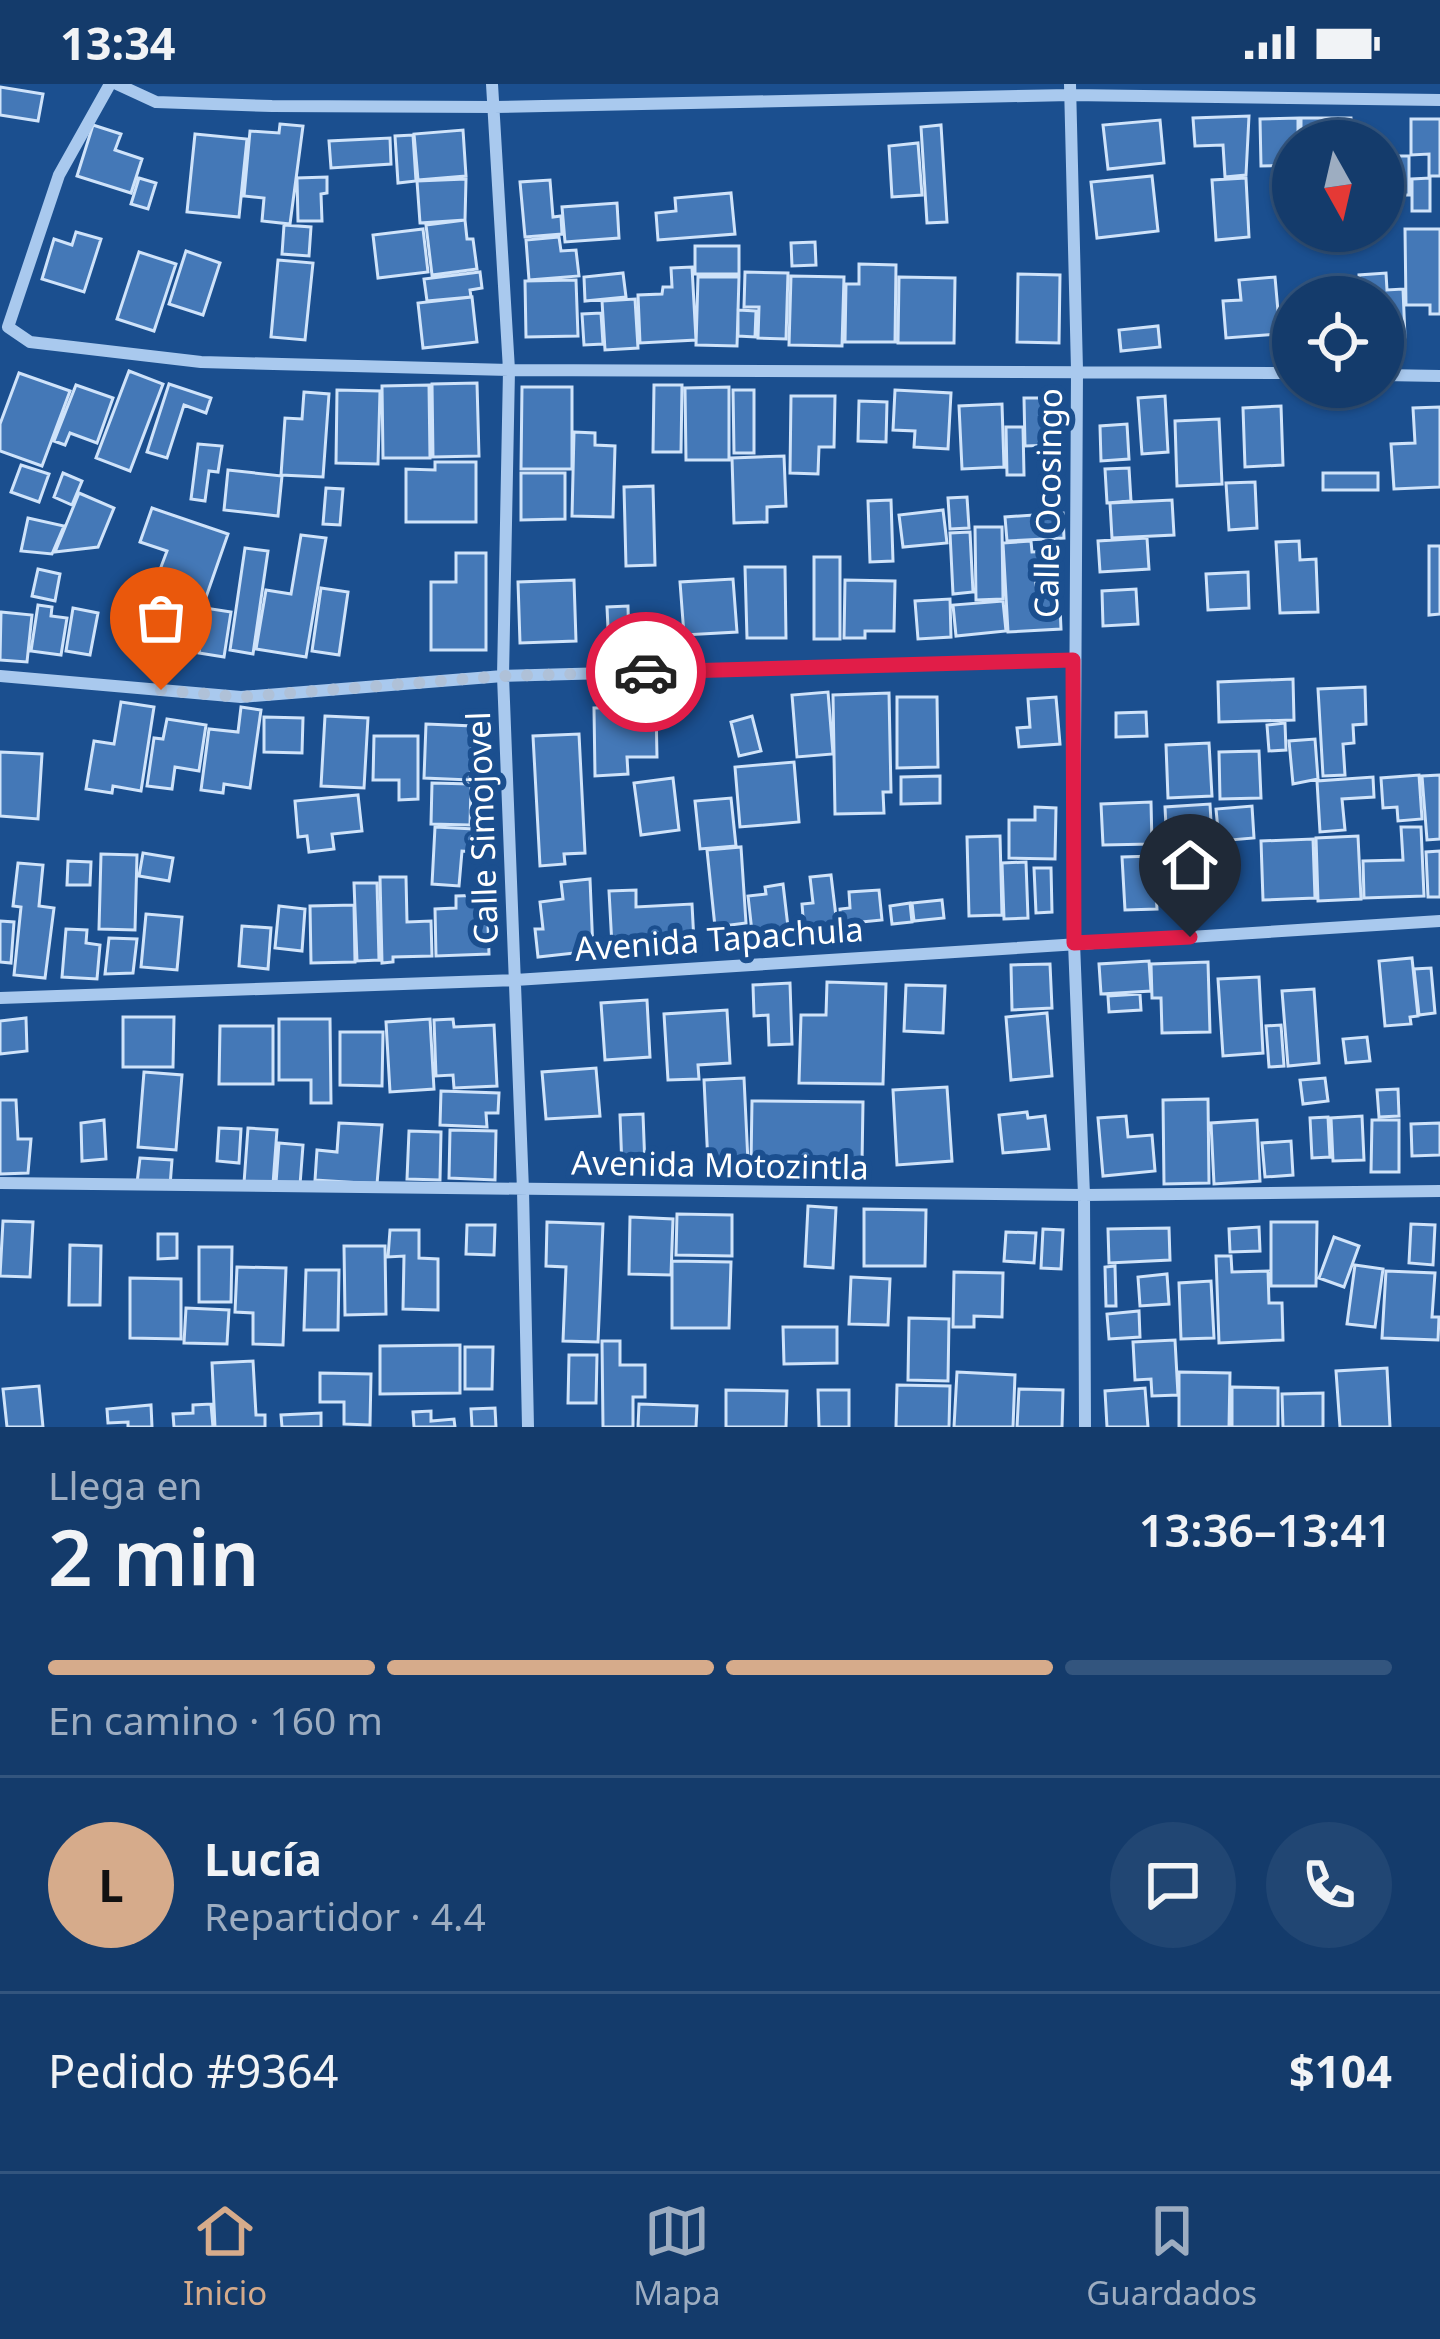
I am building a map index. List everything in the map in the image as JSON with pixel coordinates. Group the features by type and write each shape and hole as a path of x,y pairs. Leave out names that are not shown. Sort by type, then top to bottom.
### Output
{"street":[{"path":"1272,374 509,370 201,362 51,346 30,342 8,327 59,175 114,84 156,102 494,107 1070,90 1440,100"},
{"name":"Calle Simojovel","path":"493,84 509,370 503,676 524,1190 528,1427"},
{"name":"Calle Ocosingo","path":"1070,90 1077,370 1074,943 1084,1196 1084,1427"},
{"path":"1404,375 1440,376"},
{"path":"0,676 241,697 503,676 1073,660"},
{"name":"Avenida Tapachula","path":"0,998 515,980 1440,921"},
{"name":"Avenida Motozintla","path":"0,1183 1084,1196 1440,1191"}],"building":[{"path":"0,87 43,94 38,121 0,115"},
{"path":"1249,116 1246,175 1225,177 1223,145 1195,146 1193,118"},
{"path":"1298,118 1272,120 1272,166 1261,166 1260,119"},
{"path":"1351,118 1351,120 1301,120"},
{"path":"1411,119 1440,119 1440,176 1429,176 1429,154 1411,155"},
{"path":"1160,120 1164,163 1108,169 1103,125"},
{"path":"280,124 303,126 290,224 262,221 264,198 244,196 250,131 279,133"},
{"path":"93,125 121,134 115,150 142,159 131,193 77,176"},
{"path":"941,125 947,222 927,223 921,127"},
{"path":"463,130 466,176 418,180 414,134"},
{"path":"195,134 247,139 239,217 187,212"},
{"path":"413,135 416,181 398,183 395,136"},
{"path":"390,138 391,164 331,168 329,141"},
{"path":"918,143 922,195 892,197 889,146"},
{"path":"1404,156 1409,156 1409,195 1404,195"},
{"path":"1152,176 1158,231 1097,238 1091,182"},
{"path":"327,177 327,193 321,194 322,221 298,221 297,178"},
{"path":"139,178 156,183 148,209 131,204"},
{"path":"1246,178 1249,237 1216,240 1212,180"},
{"path":"1430,178 1430,211 1412,211 1412,179"},
{"path":"466,179 465,220 420,223 417,181"},
{"path":"550,180 553,217 561,216 562,234 525,237 520,182"},
{"path":"731,193 735,234 658,240 656,213 676,211 675,198"},
{"path":"617,203 619,238 565,242 562,207"},
{"path":"465,220 477,269 432,275 426,225"},
{"path":"284,225 311,227 309,256 282,254"},
{"path":"423,229 428,272 378,278 373,235"},
{"path":"1405,229 1440,229 1440,314 1430,314 1430,305 1406,305"},
{"path":"76,232 101,239 84,292 42,279 54,239 72,245"},
{"path":"559,237 561,251 576,250 579,276 529,280 526,240"},
{"path":"815,242 816,265 792,266 791,243"},
{"path":"695,246 739,246 739,274 695,274"},
{"path":"186,251 220,263 203,315 169,304"},
{"path":"139,252 176,264 154,331 117,319"},
{"path":"278,260 313,263 305,340 271,337"},
{"path":"859,264 896,265 895,342 845,342 846,284 859,284"},
{"path":"692,267 696,340 640,343 638,295 662,294 663,287 672,287 671,268"},
{"path":"480,272 482,288 470,290 471,297 427,301 424,279"},
{"path":"745,272 788,273 786,339 758,338 759,307 744,307"},
{"path":"623,273 626,297 585,301 584,277"},
{"path":"1018,274 1060,275 1059,343 1017,342"},
{"path":"791,276 844,277 842,346 789,345"},
{"path":"698,277 739,277 737,346 696,345"},
{"path":"899,277 955,278 954,343 898,343"},
{"path":"1272,277 1272,335 1226,338 1223,301 1241,300 1239,280"},
{"path":"576,280 578,336 526,337 525,281"},
{"path":"472,297 477,342 423,348 418,303"},
{"path":"635,299 638,348 605,350 602,301"},
{"path":"738,310 756,311 755,337 738,336"},
{"path":"601,313 603,344 584,345 582,314"},
{"path":"1158,326 1160,347 1121,351 1119,330"},
{"path":"129,371 163,384 130,471 96,458"},
{"path":"19,373 70,391 42,466 0,451 0,424"},
{"path":"477,383 479,456 433,457 432,384"},
{"path":"169,384 211,398 206,413 184,405 167,458 147,452"},
{"path":"76,385 113,398 97,443 70,433 65,445 54,441"},
{"path":"429,385 430,458 383,458 382,386"},
{"path":"654,385 682,385 681,452 653,452"},
{"path":"522,387 572,387 572,469 521,469"},
{"path":"729,387 729,460 686,460 685,388"},
{"path":"337,390 380,391 378,464 336,463"},
{"path":"733,390 754,390 754,453 734,453"},
{"path":"895,390 951,393 948,449 914,447 915,431 893,430"},
{"path":"304,392 329,394 323,477 281,475 285,418 302,419"},
{"path":"791,396 835,396 834,447 819,447 818,474 790,473"},
{"path":"1165,396 1168,452 1142,454 1138,398"},
{"path":"1024,398 1055,398 1055,445 1025,446"},
{"path":"859,401 887,402 886,442 858,441"},
{"path":"1002,404 1004,467 962,469 959,406"},
{"path":"1440,407 1440,487 1394,489 1391,444 1415,443 1413,408"},
{"path":"1243,408 1281,408 1283,465 1245,467"},
{"path":"1219,419 1222,484 1177,486 1175,421"},
{"path":"1127,424 1129,459 1101,461 1100,426"},
{"path":"1006,427 1023,427 1024,475 1007,475"},
{"path":"574,432 595,433 595,445 615,446 613,517 572,516"},
{"path":"198,444 222,446 218,472 209,471 205,501 191,499"},
{"path":"784,456 786,506 767,507 767,522 734,523 732,458"},
{"path":"435,462 476,462 476,522 406,522 406,469 435,470"},
{"path":"21,465 49,474 39,502 11,492"},
{"path":"1129,468 1131,501 1107,503 1105,469"},
{"path":"228,470 282,476 278,516 224,510"},
{"path":"63,473 82,481 72,505 54,497"},
{"path":"521,473 565,473 565,519 521,520"},
{"path":"1323,473 1378,473 1378,490 1323,490"},
{"path":"1255,482 1257,528 1229,530 1226,483"},
{"path":"653,486 655,565 626,566 624,487"},
{"path":"326,488 343,489 340,525 323,524"},
{"path":"79,493 114,508 98,547 55,552"},
{"path":"967,497 969,528 950,529 948,498"},
{"path":"891,500 893,561 870,562 868,501"},
{"path":"1172,500 1174,535 1112,538 1110,503"},
{"path":"152,508 228,534 205,600 155,583 167,551 140,542"},
{"path":"943,510 947,543 903,547 899,515"},
{"path":"1063,513 1064,538 1007,541 1005,517"},
{"path":"28,518 64,526 52,554 21,551"},
{"path":"975,527 1002,527 1003,599 976,600"},
{"path":"970,532 973,592 953,594 950,533"},
{"path":"301,535 326,538 306,657 256,649 266,590 291,594"},
{"path":"1147,538 1149,569 1100,572 1098,541"},
{"path":"1031,541 1032,552 1055,551 1057,572 1035,573 1036,585 1059,584 1061,629 1008,632 1003,543"},
{"path":"1299,541 1300,560 1316,559 1318,612 1280,613 1276,542"},
{"path":"1429,546 1440,546 1440,614 1429,615"},
{"path":"245,548 268,551 253,654 230,650"},
{"path":"456,553 486,553 486,650 431,650 431,582 456,582"},
{"path":"814,557 840,557 840,639 814,639"},
{"path":"745,567 785,567 786,638 747,638"},
{"path":"38,569 60,574 55,601 32,596"},
{"path":"1248,572 1249,608 1208,610 1206,574"},
{"path":"733,579 737,632 684,635 680,582"},
{"path":"574,580 576,641 520,643 518,582"},
{"path":"845,580 895,581 894,631 865,631 865,638 844,638"},
{"path":"321,588 348,592 339,655 312,651"},
{"path":"1136,589 1138,624 1103,626 1102,591"},
{"path":"950,599 951,637 918,639 915,601"},
{"path":"1003,601 1006,631 956,636 953,605"},
{"path":"38,605 52,607 51,616 67,618 61,655 31,651"},
{"path":"628,606 629,648 609,649 607,607"},
{"path":"73,608 98,613 90,655 66,651"},
{"path":"205,608 231,612 224,657 199,653"},
{"path":"1,612 32,615 27,662 0,660"},
{"path":"1293,679 1294,720 1219,722 1218,682"},
{"path":"1365,687 1366,724 1353,725 1354,743 1343,744 1345,775 1323,776 1318,689"},
{"path":"828,692 833,754 797,757 792,695"},
{"path":"889,693 891,792 883,792 884,813 835,814 833,695"},
{"path":"897,697 937,697 938,767 897,768"},
{"path":"1056,697 1060,744 1019,747 1017,728 1030,727 1028,699"},
{"path":"121,702 154,707 141,791 113,786 112,793 86,789 94,741 114,744"},
{"path":"241,707 261,710 250,788 224,784 223,793 201,790 209,729 238,732"},
{"path":"656,707 657,757 627,757 628,774 595,776 594,708"},
{"path":"1146,712 1147,736 1116,737 1116,713"},
{"path":"325,716 368,718 364,788 321,786"},
{"path":"752,716 761,751 739,756 731,722"},
{"path":"264,717 303,718 302,753 264,752"},
{"path":"167,719 206,725 199,771 175,767 172,789 147,786 154,738 163,739"},
{"path":"1285,723 1286,750 1269,751 1267,725"},
{"path":"426,724 473,726 470,780 424,778"},
{"path":"579,734 585,853 564,854 565,864 540,866 533,736"},
{"path":"374,736 418,736 418,799 399,800 399,780 373,780"},
{"path":"1315,739 1318,779 1293,784 1289,741"},
{"path":"1209,743 1212,796 1168,798 1166,745"},
{"path":"1259,751 1261,798 1220,799 1219,752"},
{"path":"0,752 42,754 38,819 0,816"},
{"path":"794,762 799,822 740,827 735,767"},
{"path":"1419,775 1422,819 1398,821 1397,807 1383,808 1381,778"},
{"path":"1440,775 1440,839 1427,840 1422,776"},
{"path":"940,776 940,803 901,804 901,777"},
{"path":"1373,777 1374,797 1342,799 1345,830 1320,832 1317,781"},
{"path":"673,778 679,830 641,835 634,783"},
{"path":"432,783 471,784 470,825 431,824"},
{"path":"358,795 362,831 332,834 334,849 309,852 307,836 298,837 295,801"},
{"path":"731,798 736,846 700,849 695,801"},
{"path":"1151,802 1152,844 1103,845 1101,804"},
{"path":"1210,804 1215,893 1163,896 1162,885 1169,885 1165,807"},
{"path":"1252,806 1254,838 1219,841 1216,809"},
{"path":"1035,807 1056,808 1055,859 1009,858 1009,820 1035,820"},
{"path":"435,827 494,830 492,853 462,851 459,886 432,884"},
{"path":"1401,827 1421,827 1424,896 1364,898 1363,861 1403,860"},
{"path":"1000,836 1002,915 969,916 967,837"},
{"path":"1358,836 1361,899 1318,901 1316,838"},
{"path":"1313,839 1315,898 1263,900 1261,841"},
{"path":"741,847 746,923 715,927 707,850"},
{"path":"1440,851 1440,897 1428,897 1426,852"},
{"path":"143,853 173,858 169,881 139,876"},
{"path":"101,854 137,855 135,930 99,929"},
{"path":"1154,856 1157,909 1125,910 1122,857"},
{"path":"68,861 91,862 90,885 67,885"},
{"path":"1026,862 1028,918 1004,919 1002,863"},
{"path":"18,863 43,865 39,906 54,908 45,978 14,975 21,907 13,906"},
{"path":"1034,868 1051,868 1052,912 1036,913"},
{"path":"831,875 837,925 804,929 802,904 813,903 810,877"},
{"path":"380,877 406,877 407,922 431,921 432,956 393,957 393,962 382,963"},
{"path":"590,879 593,951 538,957 535,929 543,929 540,902 563,899 561,882"},
{"path":"354,883 377,883 379,960 357,961"},
{"path":"783,884 788,927 752,932 748,896 766,894 765,887"},
{"path":"636,890 636,907 692,904 694,942 612,946 609,891"},
{"path":"879,890 882,920 841,924 840,909 850,908 849,892"},
{"path":"487,895 489,954 436,956 435,909 456,908 456,896"},
{"path":"942,900 944,918 914,921 912,903"},
{"path":"910,903 912,922 892,924 890,906"},
{"path":"354,905 355,962 311,963 310,906"},
{"path":"279,906 305,909 302,951 275,948"},
{"path":"146,914 182,917 177,970 141,967"},
{"path":"0,921 14,922 11,963 0,962"},
{"path":"242,926 271,928 268,969 239,966"},
{"path":"66,929 87,930 86,943 100,945 97,979 62,977"},
{"path":"109,938 137,939 133,973 105,974"},
{"path":"1412,958 1418,1016 1410,1017 1411,1024 1385,1026 1379,961"},
{"path":"1149,961 1151,991 1101,994 1099,964"},
{"path":"1208,962 1210,1032 1162,1033 1161,998 1152,998 1151,964"},
{"path":"1050,964 1052,1008 1012,1010 1011,965"},
{"path":"1431,968 1435,1013 1419,1015 1414,969"},
{"path":"1259,977 1263,1053 1223,1056 1218,979"},
{"path":"827,982 886,984 883,1084 799,1083 801,1015 826,1015"},
{"path":"790,983 792,1044 769,1045 768,1015 754,1016 753,985"},
{"path":"906,985 945,986 943,1033 904,1031"},
{"path":"1314,989 1319,1063 1288,1066 1282,991"},
{"path":"1140,994 1141,1010 1109,1012 1108,996"},
{"path":"647,1000 650,1057 605,1060 601,1003"},
{"path":"727,1010 730,1063 698,1065 699,1079 668,1080 664,1014"},
{"path":"1047,1013 1052,1076 1011,1080 1006,1017"},
{"path":"123,1017 174,1017 173,1067 123,1067"},
{"path":"26,1018 27,1051 0,1054 0,1021"},
{"path":"279,1019 330,1019 331,1103 311,1103 311,1080 279,1080"},
{"path":"430,1019 434,1089 390,1092 386,1022"},
{"path":"453,1019 454,1027 494,1025 497,1086 454,1088 453,1075 436,1076 434,1020"},
{"path":"1281,1025 1284,1066 1269,1067 1266,1026"},
{"path":"220,1026 273,1026 273,1084 219,1084"},
{"path":"340,1032 383,1032 382,1086 340,1085"},
{"path":"1367,1037 1370,1061 1346,1063 1343,1039"},
{"path":"596,1068 600,1116 546,1119 542,1072"},
{"path":"144,1072 182,1075 176,1150 138,1147"},
{"path":"744,1078 748,1162 708,1164 704,1080"},
{"path":"1325,1078 1328,1101 1303,1104 1300,1080"},
{"path":"947,1087 952,1161 897,1165 893,1090"},
{"path":"1398,1089 1399,1116 1379,1117 1377,1090"},
{"path":"441,1091 499,1093 498,1113 486,1113 487,1127 440,1125"},
{"path":"1208,1099 1209,1183 1164,1184 1163,1100"},
{"path":"0,1100 16,1100 18,1139 31,1139 28,1173 0,1174"},
{"path":"752,1101 863,1102 862,1164 751,1163"},
{"path":"1027,1112 1028,1118 1045,1116 1049,1149 1003,1153 999,1115"},
{"path":"643,1114 645,1167 622,1168 620,1115"},
{"path":"1126,1116 1128,1137 1152,1135 1155,1171 1103,1176 1098,1118"},
{"path":"1362,1116 1364,1160 1333,1161 1331,1118"},
{"path":"1328,1117 1330,1157 1312,1158 1310,1118"},
{"path":"104,1120 106,1159 82,1161 81,1123"},
{"path":"1257,1120 1260,1181 1214,1184 1211,1123"},
{"path":"1372,1120 1399,1120 1399,1172 1371,1172"},
{"path":"339,1123 382,1125 377,1184 315,1180 317,1150 337,1152"},
{"path":"1440,1123 1440,1155 1412,1156 1411,1124"},
{"path":"219,1128 241,1129 239,1163 217,1161"},
{"path":"248,1128 277,1130 273,1184 244,1183"},
{"path":"450,1130 496,1131 495,1180 449,1178"},
{"path":"409,1131 441,1132 440,1180 407,1179"},
{"path":"1291,1141 1293,1175 1265,1177 1262,1143"},
{"path":"279,1143 303,1145 300,1185 276,1183"},
{"path":"140,1158 172,1160 170,1186 137,1183"},
{"path":"808,1206 836,1208 833,1268 805,1266"},
{"path":"864,1209 926,1210 925,1266 864,1266"},
{"path":"677,1214 732,1215 732,1256 676,1255"},
{"path":"630,1217 673,1219 671,1275 629,1274"},
{"path":"3,1221 33,1222 30,1277 0,1276"},
{"path":"547,1222 603,1224 598,1342 563,1341 566,1267 546,1266"},
{"path":"1271,1222 1317,1222 1316,1286 1271,1286"},
{"path":"1411,1224 1435,1225 1433,1265 1409,1263"},
{"path":"467,1225 495,1225 494,1255 466,1254"},
{"path":"1259,1227 1260,1251 1230,1252 1229,1229"},
{"path":"1169,1228 1170,1260 1109,1263 1108,1229"},
{"path":"1043,1229 1063,1230 1061,1269 1041,1268"},
{"path":"390,1230 419,1230 419,1258 438,1259 438,1310 403,1309 404,1256 388,1257"},
{"path":"1006,1232 1036,1233 1034,1263 1004,1261"},
{"path":"158,1234 177,1234 177,1258 158,1259"},
{"path":"1334,1237 1359,1246 1344,1287 1319,1278"},
{"path":"70,1245 101,1246 100,1305 69,1305"},
{"path":"344,1246 385,1246 386,1314 345,1315"},
{"path":"199,1247 232,1247 231,1302 199,1302"},
{"path":"1216,1256 1231,1256 1232,1272 1268,1271 1269,1303 1282,1303 1283,1340 1219,1343"},
{"path":"672,1261 731,1262 729,1328 672,1328"},
{"path":"1355,1265 1383,1269 1375,1327 1347,1324"},
{"path":"1115,1266 1116,1306 1106,1306 1105,1267"},
{"path":"237,1267 286,1268 283,1345 253,1344 253,1313 235,1312"},
{"path":"306,1270 339,1270 338,1330 304,1330"},
{"path":"1386,1271 1435,1273 1432,1317 1439,1317 1438,1340 1382,1338"},
{"path":"954,1272 1003,1273 1002,1317 974,1316 974,1327 953,1327"},
{"path":"1167,1274 1169,1304 1140,1306 1138,1277"},
{"path":"851,1277 890,1279 888,1325 849,1324"},
{"path":"130,1278 181,1279 181,1339 130,1338"},
{"path":"1211,1281 1214,1338 1181,1339 1179,1283"},
{"path":"186,1308 229,1310 227,1344 184,1343"},
{"path":"1139,1311 1140,1337 1109,1339 1107,1314"},
{"path":"909,1318 949,1319 948,1381 908,1380"},
{"path":"783,1327 837,1327 837,1363 784,1364"},
{"path":"1175,1340 1178,1395 1152,1396 1151,1379 1135,1380 1133,1342"},
{"path":"602,1341 620,1341 620,1365 645,1365 645,1397 633,1397 633,1427 603,1427"},
{"path":"460,1345 460,1393 380,1394 380,1346"},
{"path":"465,1347 493,1347 492,1389 465,1389"},
{"path":"569,1355 597,1355 596,1403 568,1403"},
{"path":"253,1361 256,1415 265,1415 265,1427 215,1427 212,1363"},
{"path":"1387,1368 1390,1427 1340,1427 1336,1371"},
{"path":"957,1372 1015,1375 1013,1427 954,1427"},
{"path":"1179,1372 1230,1373 1229,1427 1179,1427"},
{"path":"320,1373 371,1374 370,1425 344,1424 344,1402 320,1402"},
{"path":"897,1385 950,1386 949,1427 896,1427"},
{"path":"39,1386 43,1427 7,1427 3,1389"},
{"path":"1232,1387 1278,1388 1278,1427 1232,1427"},
{"path":"1145,1388 1148,1427 1107,1427 1105,1391"},
{"path":"1019,1389 1063,1390 1062,1427 1017,1427"},
{"path":"726,1390 787,1391 786,1427 726,1427"},
{"path":"818,1390 849,1390 849,1427 819,1427"},
{"path":"1323,1393 1323,1427 1283,1427 1282,1394"},
{"path":"211,1404 213,1427 174,1427 173,1414 193,1413 193,1405"},
{"path":"639,1404 697,1406 696,1427 638,1427"},
{"path":"151,1405 152,1427 108,1423 107,1409"},
{"path":"495,1408 496,1427 472,1427 471,1409"},
{"path":"431,1411 431,1421 454,1419 455,1427 414,1427 413,1412"},
{"path":"321,1413 321,1427 282,1427 281,1415"}],"way so far":[{"path":"161,690 241,697 503,676 646,672"}],"route":[{"path":"646,672 1073,660 1074,943 1190,937"}]}
